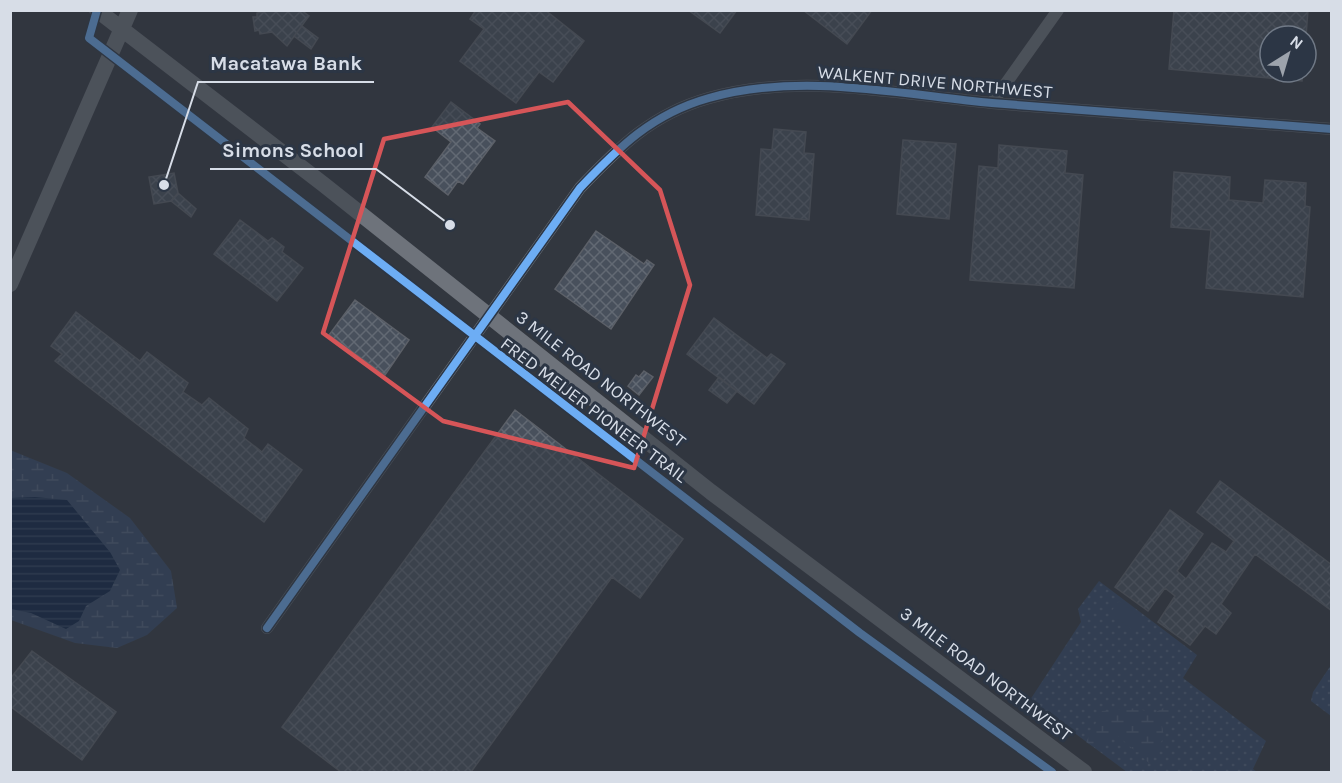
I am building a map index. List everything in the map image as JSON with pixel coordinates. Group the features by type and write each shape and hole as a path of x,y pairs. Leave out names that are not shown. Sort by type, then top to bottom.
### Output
{"main road":[{"name":"3 MILE ROAD NORTHWEST","path":"97,10 711,492 1084,772"},
{"path":"10,284 130,10"}],"street":[{"path":"992,103 1058,10"},
{"name":"WALKENT DRIVE NORTHWEST","path":"267,628 580,188 632,136 675,112 706,99 773,85 818,86 992,103 1332,129"}],"highlighted area":[{"path":"568,102 660,190 690,285 634,468 443,421 323,333 384,139"}],"green space":[{"path":"10,450 67,473 130,518 171,571 177,608 147,635 117,648 75,643 11,620"},
{"path":"1099,581 1197,655 1183,678 1266,741 1253,769 1257,772 1127,772 1030,700 1081,622 1078,609"},
{"path":"1119,601 1144,620 1135,632 1110,613"},
{"path":"1331,665 1331,716 1311,701 1313,692"},
{"path":"1169,705 1170,713 1162,726 1164,737 1149,763 1118,736 1107,737 1099,750 1086,742 1102,711 1138,708 1152,714"}],"shaded area":[{"path":"35,497 67,500 110,552 120,570 110,591 86,606 79,621 66,629 31,613 11,609 11,498"}],"building":[{"path":"270,10 301,10 309,16 287,46 272,32 260,34 259,30 255,31 253,17 257,17 257,13"},
{"path":"476,10 545,10 584,41 553,82 539,72 516,103 460,61 484,29 470,19"},
{"path":"688,10 737,10 720,33"},
{"path":"803,10 872,10 847,44"},
{"path":"1174,10 1308,10 1307,24 1258,24 1258,77 1169,69"},
{"path":"302,26 318,38 311,49 294,36"},
{"path":"451,102 480,124 477,128 495,141 463,184 458,181 448,195 425,177 451,142 432,127"},
{"path":"774,129 806,132 804,153 814,154 809,220 756,215 761,149 772,150"},
{"path":"903,140 956,144 949,219 897,214"},
{"path":"999,145 1067,151 1065,173 1083,175 1074,288 970,280 979,166 998,168"},
{"path":"1174,172 1230,177 1229,200 1263,203 1265,180 1306,183 1305,206 1310,207 1303,297 1206,288 1211,230 1171,227"},
{"path":"174,173 178,193 171,201 154,204 149,177"},
{"path":"178,193 196,209 191,217 171,201"},
{"path":"240,220 268,241 272,238 284,247 282,252 303,268 277,301 214,254"},
{"path":"596,231 644,264 647,260 654,265 611,329 555,289"},
{"path":"355,300 409,340 385,375 329,335"},
{"path":"76,312 140,361 147,352 188,383 183,392 202,405 209,398 248,429 244,438 262,452 268,444 302,470 264,522 55,361 62,354 51,346"},
{"path":"714,318 767,358 771,354 785,364 754,404 687,354"},
{"path":"644,371 653,377 639,395 628,386 636,375 639,377"},
{"path":"719,377 737,391 727,403 709,390"},
{"path":"515,410 683,539 640,598 612,577 471,772 341,772 282,727"},
{"path":"1220,481 1332,565 1332,611 1255,554 1221,604 1231,613 1216,634 1205,626 1190,645 1158,622 1175,596 1165,588 1148,611 1115,587 1170,510 1203,534 1177,571 1186,579 1212,543 1226,552 1234,541 1197,512"},
{"path":"32,651 116,712 82,760 10,706 10,679"}],"cycle path":[{"name":"FRED MEIJER PIONEER TRAIL","path":"97,10 89,38 860,633 1052,772"},
{"path":"267,628 580,188 623,146 670,113 709,98 744,90 814,86 850,87 992,103 1332,129"}],"place":[{"name":"Macatawa Bank","path":"164,185"},
{"name":"Simons School","path":"450,225"}]}
